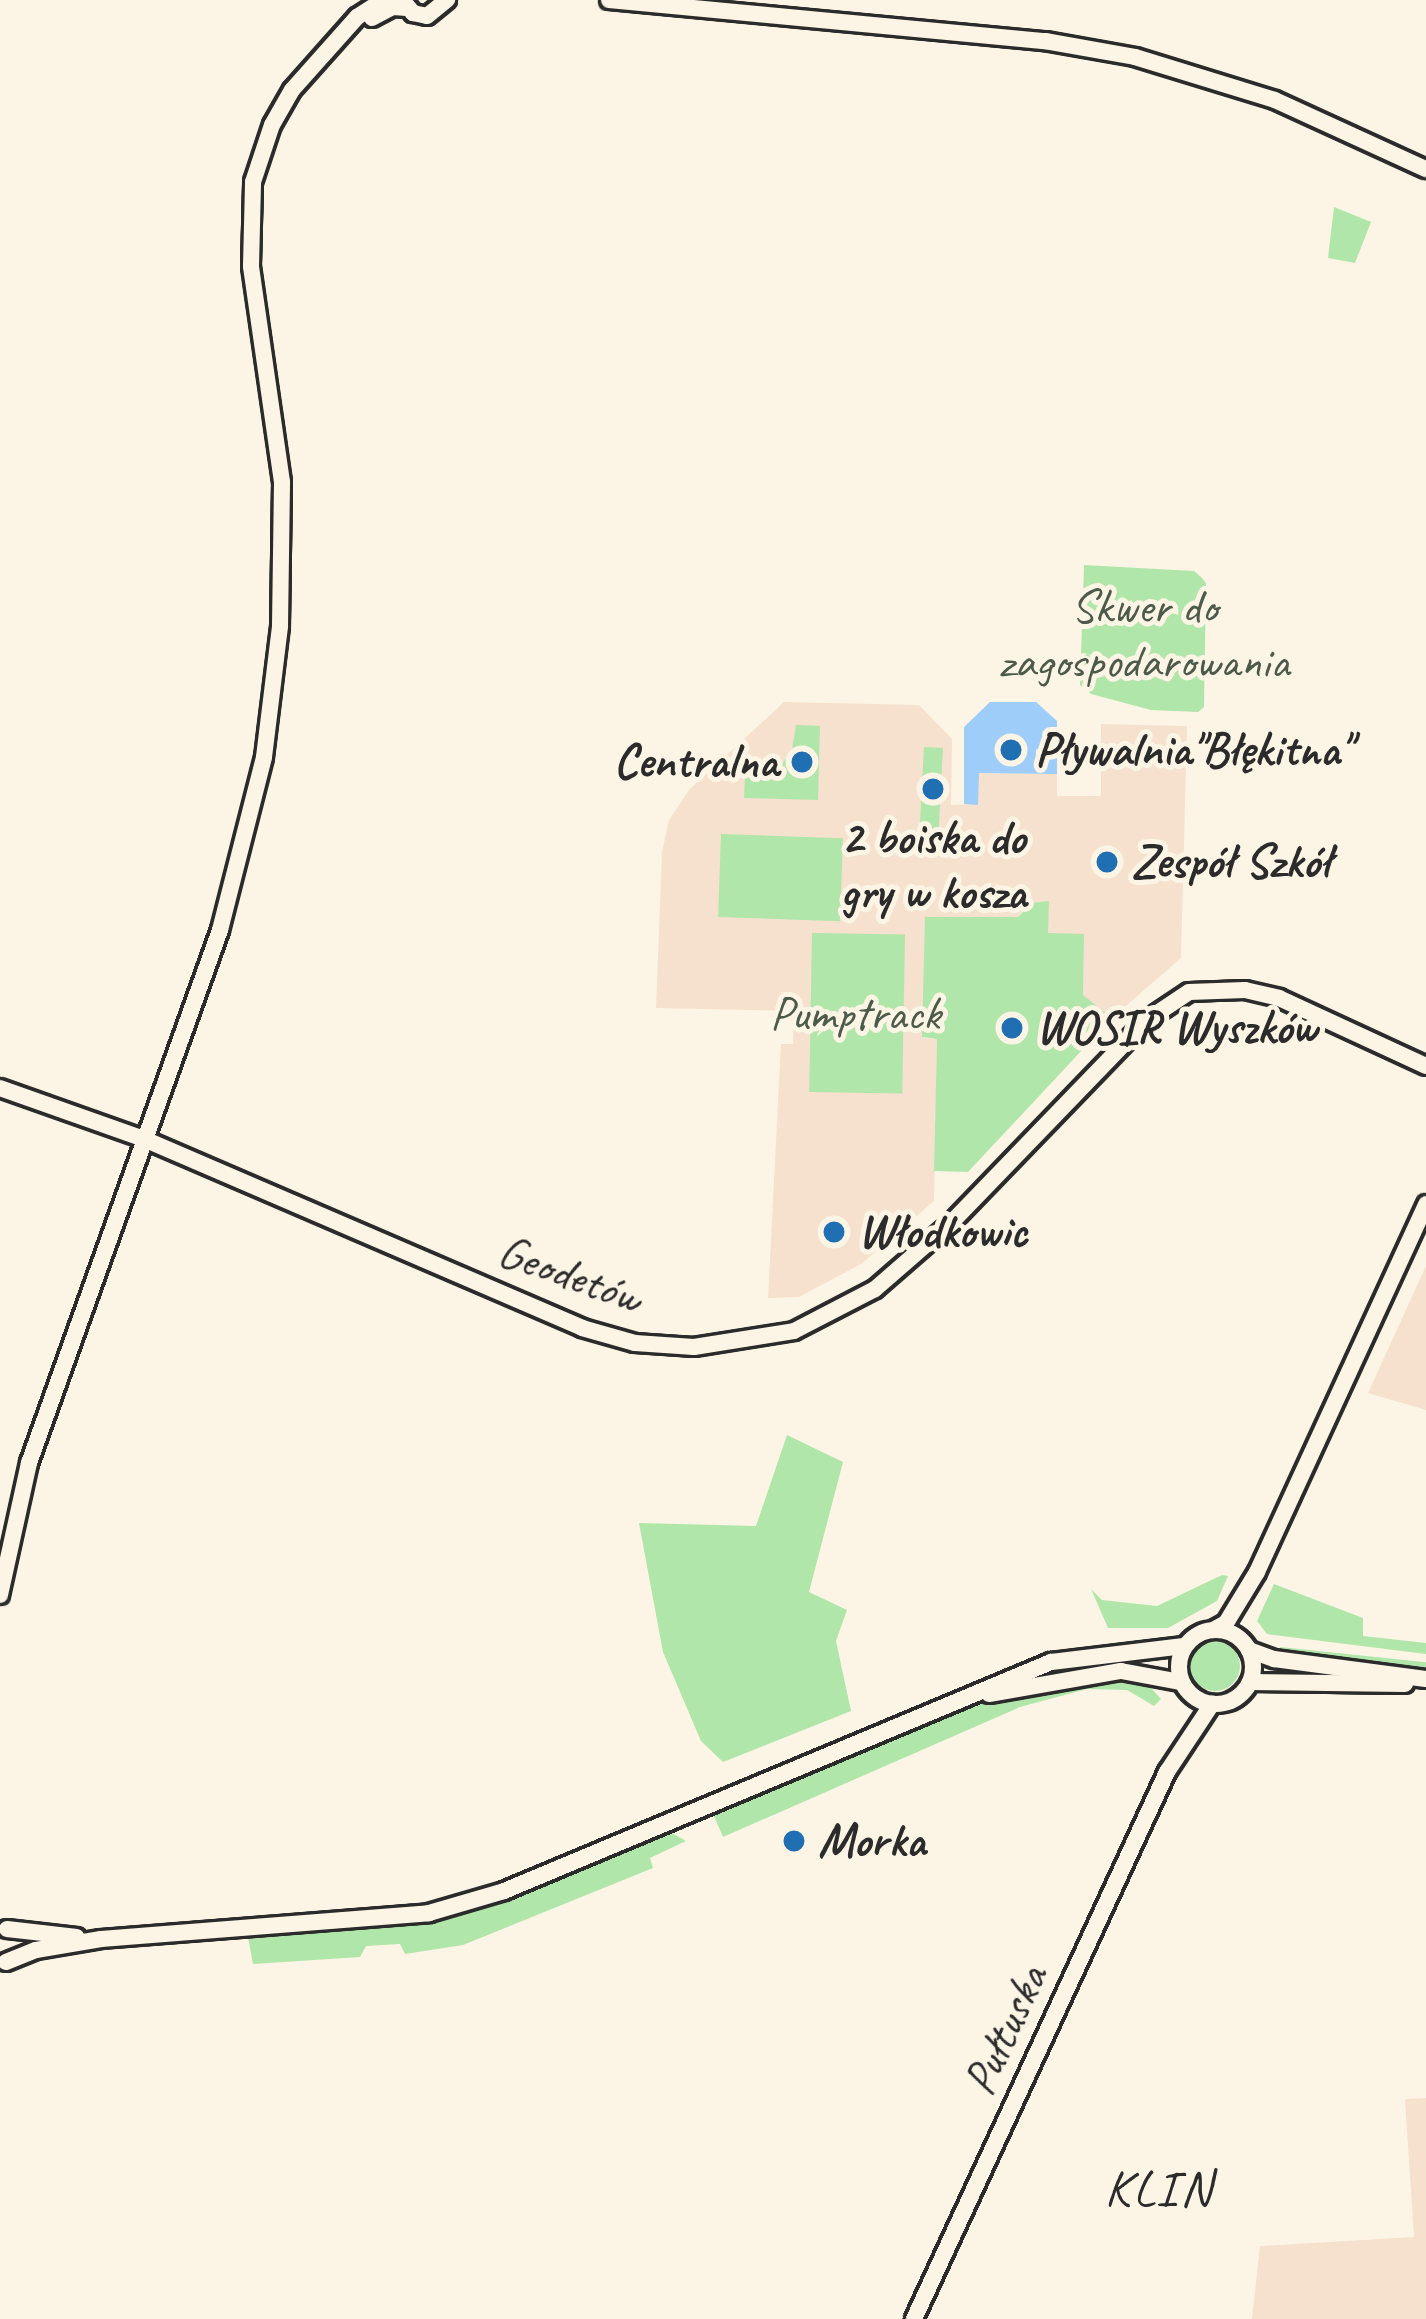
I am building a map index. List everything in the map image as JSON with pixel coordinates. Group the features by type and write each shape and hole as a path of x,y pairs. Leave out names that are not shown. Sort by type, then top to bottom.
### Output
{"street":[{"path":"0,1595 29,1463 238,870 274,692 282,482 251,266 250,194 263,146 284,100 357,17 382,0"},
{"path":"609,0 1045,41 1135,57 1275,100 1426,169"},
{"path":"337,42 388,9 405,4 427,16 449,2"},
{"name":"Geodetów","path":"0,1088 144,1139 588,1330 644,1344 716,1346 794,1331 874,1289 951,1223 1147,1020 1189,992 1245,990 1279,998 1426,1066"},
{"path":"1185,1688 1178,1664 1184,1646 1233,1614 1257,1571 1426,1204"},
{"path":"953,1702 1121,1671 1185,1688 1212,1704 1238,1697 1250,1682 1246,1645 1257,1571"},
{"path":"1216,1629 1274,1659 1426,1682"},
{"path":"3,1965 35,1950 101,1939 374,1921 467,1903 1051,1662 1184,1646"},
{"path":"1250,1682 1426,1682"},
{"name":"Pułtuska","path":"1167,1772 1185,1688"},
{"name":"Pułtuska","path":"914,2319 1167,1772 1212,1704"},
{"path":"2,1924 101,1939"},
{"path":"2,1924 12,1946 3,1965"}],"shaded area":[{"path":"784,702 919,705 952,739 951,805 978,804 978,773 1057,774 1057,796 1101,796 1101,724 1187,726 1181,958 1112,1018 1083,995 1027,905 923,1038 937,1039 934,1201 861,1264 799,1297 768,1298 781,1044 793,1044 794,1011 656,1008 662,852 669,820 689,790"},
{"path":"1426,1266 1426,1410 1368,1393"},
{"path":"1426,2098 1426,2319 1252,2319 1260,2246 1414,2237 1405,2099"}],"green space":[{"path":"1334,207 1371,222 1355,263 1328,258"},
{"name":"Skwer do zagospodarowania","path":"1084,565 1194,571 1206,583 1204,707 1198,712 1151,710 1091,694 1080,685"},
{"name":"Centralna","path":"796,725 820,726 818,800 744,798 745,774 780,766 792,750"},
{"name":"2 boiska do gry w kosza","path":"924,747 943,748 939,830 920,829"},
{"path":"721,834 843,838 840,921 718,917"},
{"name":"WOSIR Wyszków","path":"1049,901 1048,933 1084,934 1083,995 1112,1018 968,1172 934,1171 937,1039 922,1037 925,917 1018,917 1031,903"},
{"name":"Pumptrack","path":"812,933 905,935 902,1094 809,1092"},
{"path":"787,1435 843,1462 809,1592 847,1610 836,1641 851,1711 723,1762 701,1741 663,1652 639,1523 756,1526"},
{"path":"1228,1576 1217,1601 1168,1628 1108,1628 1091,1589 1102,1600 1157,1606"},
{"path":"1274,1584 1363,1618 1363,1636 1426,1643 1426,1654 1267,1634 1257,1621"},
{"path":"1215,1641 1233,1648 1240,1666 1233,1684 1215,1691 1197,1684 1190,1666 1197,1648"},
{"path":"1280,1647 1426,1662 1425,1670 1279,1655"},
{"path":"1119,1676 1144,1680 1161,1699 1154,1706 1127,1690 1087,1689 1020,1707 723,1837 710,1807 951,1710"},
{"path":"667,1830 686,1841 650,1858 653,1868 463,1945 405,1954 400,1944 366,1946 360,1957 253,1964 248,1937 427,1921"}],"water":[{"name":"Pływalnia\"Błękitna\"","path":"990,702 1036,702 1057,721 1057,774 979,773 978,805 964,804 964,727"}],"place":[{"name":"Pływalnia\"Błękitna\"","path":"1011,750"},
{"name":"Centralna","path":"802,762"},
{"name":"2 boiska do gry w kosza","path":"933,789"},
{"name":"Zespół Szkół","path":"1107,862"},
{"name":"WOSIR Wyszków","path":"1012,1028"},
{"name":"Włodkowic","path":"834,1232"},
{"name":"Morka","path":"794,1841"}],"district":[{"name":"KLIN","path":"1159,2188"}]}
